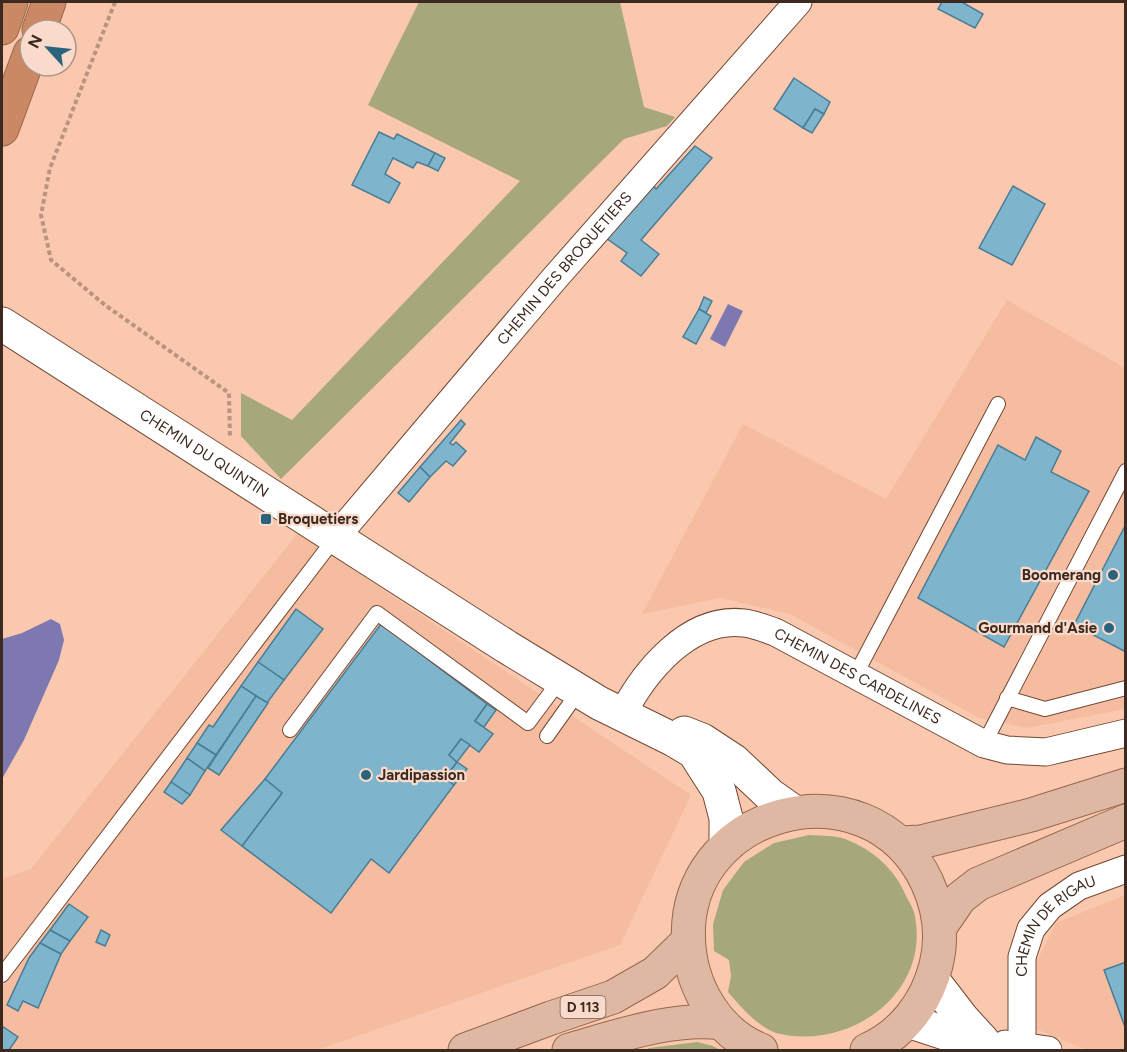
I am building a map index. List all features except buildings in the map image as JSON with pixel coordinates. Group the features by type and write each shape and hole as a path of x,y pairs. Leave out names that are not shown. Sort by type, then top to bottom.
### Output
{"highway":[{"path":"2,28 11,2"},
{"path":"43,18 49,2"},
{"path":"2,129 21,78"}],"main road":[{"path":"900,843 921,842 1031,815 1125,785"},
{"path":"760,1050 738,1037 710,1008 694,976 688,941 690,915 697,890 709,867 726,846 746,830 769,818 794,812 823,810 851,815 877,826 900,843 920,868 934,896 940,927 939,954 932,980 922,1002 908,1021 892,1036 867,1050"},
{"path":"940,927 960,898 978,884 1125,821"},
{"name":"D 113","path":"465,1050 614,997 655,973 688,941"},
{"name":"D 113","path":"569,1050 628,1041 702,1020 722,1023"}],"street":[{"name":"CHEMIN DES BROQUETIERS","path":"335,538 554,279 798,2"},
{"name":"CHEMIN DU QUINTIN","path":"14,332 335,538 570,685 694,752 719,791 726,818 726,846"},
{"name":"CHEMIN DES CARDELINES","path":"622,715 635,690 655,664 686,638 714,625 744,623 775,632 984,744 1007,750 1046,752 1125,732"},
{"name":"CHEMIN DU QUINTIN","path":"622,715 648,718 702,740 734,761 770,795 794,812"},
{"name":"CHEMIN DE RIGAU","path":"996,1046 1031,929 1050,906 1078,886 1125,869"},
{"path":"932,980 956,1011 996,1046"},
{"path":"908,1021 954,1036 996,1046 1048,1050"}],"lane":[{"path":"856,674 998,404"},
{"path":"984,744 1125,471"},
{"path":"2,975 335,538"},
{"path":"290,730 377,614 528,723 570,685"},
{"path":"547,736 570,685"},
{"path":"1007,698 1045,709 1125,688"}],"path":[{"path":"115,2 50,168 41,215 51,260 105,305 229,393 231,471"}],"shaded area":[{"path":"1007,300 1125,368 1125,709 1027,728 979,718 790,614 720,598 642,614 743,424 886,499"},
{"path":"728,304 743,311 725,347 710,339"},
{"path":"298,533 691,795 620,945 317,1050 2,1050 2,879 31,869"},
{"path":"51,619 60,624 64,640 59,660 24,740 2,779 2,639 22,633"},
{"path":"1125,895 1125,1050 1086,1050 1034,1028 1031,973 1056,923"}],"green space":[{"path":"419,2 620,2 644,107 675,117 667,126 624,139 281,479 241,436 241,393 292,420 520,181 368,105"},
{"path":"809,835 845,839 864,848 882,861 896,877 914,912 917,941 911,967 898,990 880,1009 858,1024 832,1033 804,1036 769,1030 750,1015 728,992 731,976 729,960 714,951 713,924 723,890 744,862 774,843"},
{"path":"697,1042 720,1050 646,1050 649,1048"}],"place":[{"name":"Broquetiers","path":"266,519"},
{"name":"Boomerang","path":"1113,575"},
{"name":"Gourmand d'Asie","path":"1109,628"},
{"name":"Jardipassion","path":"366,775"}]}
